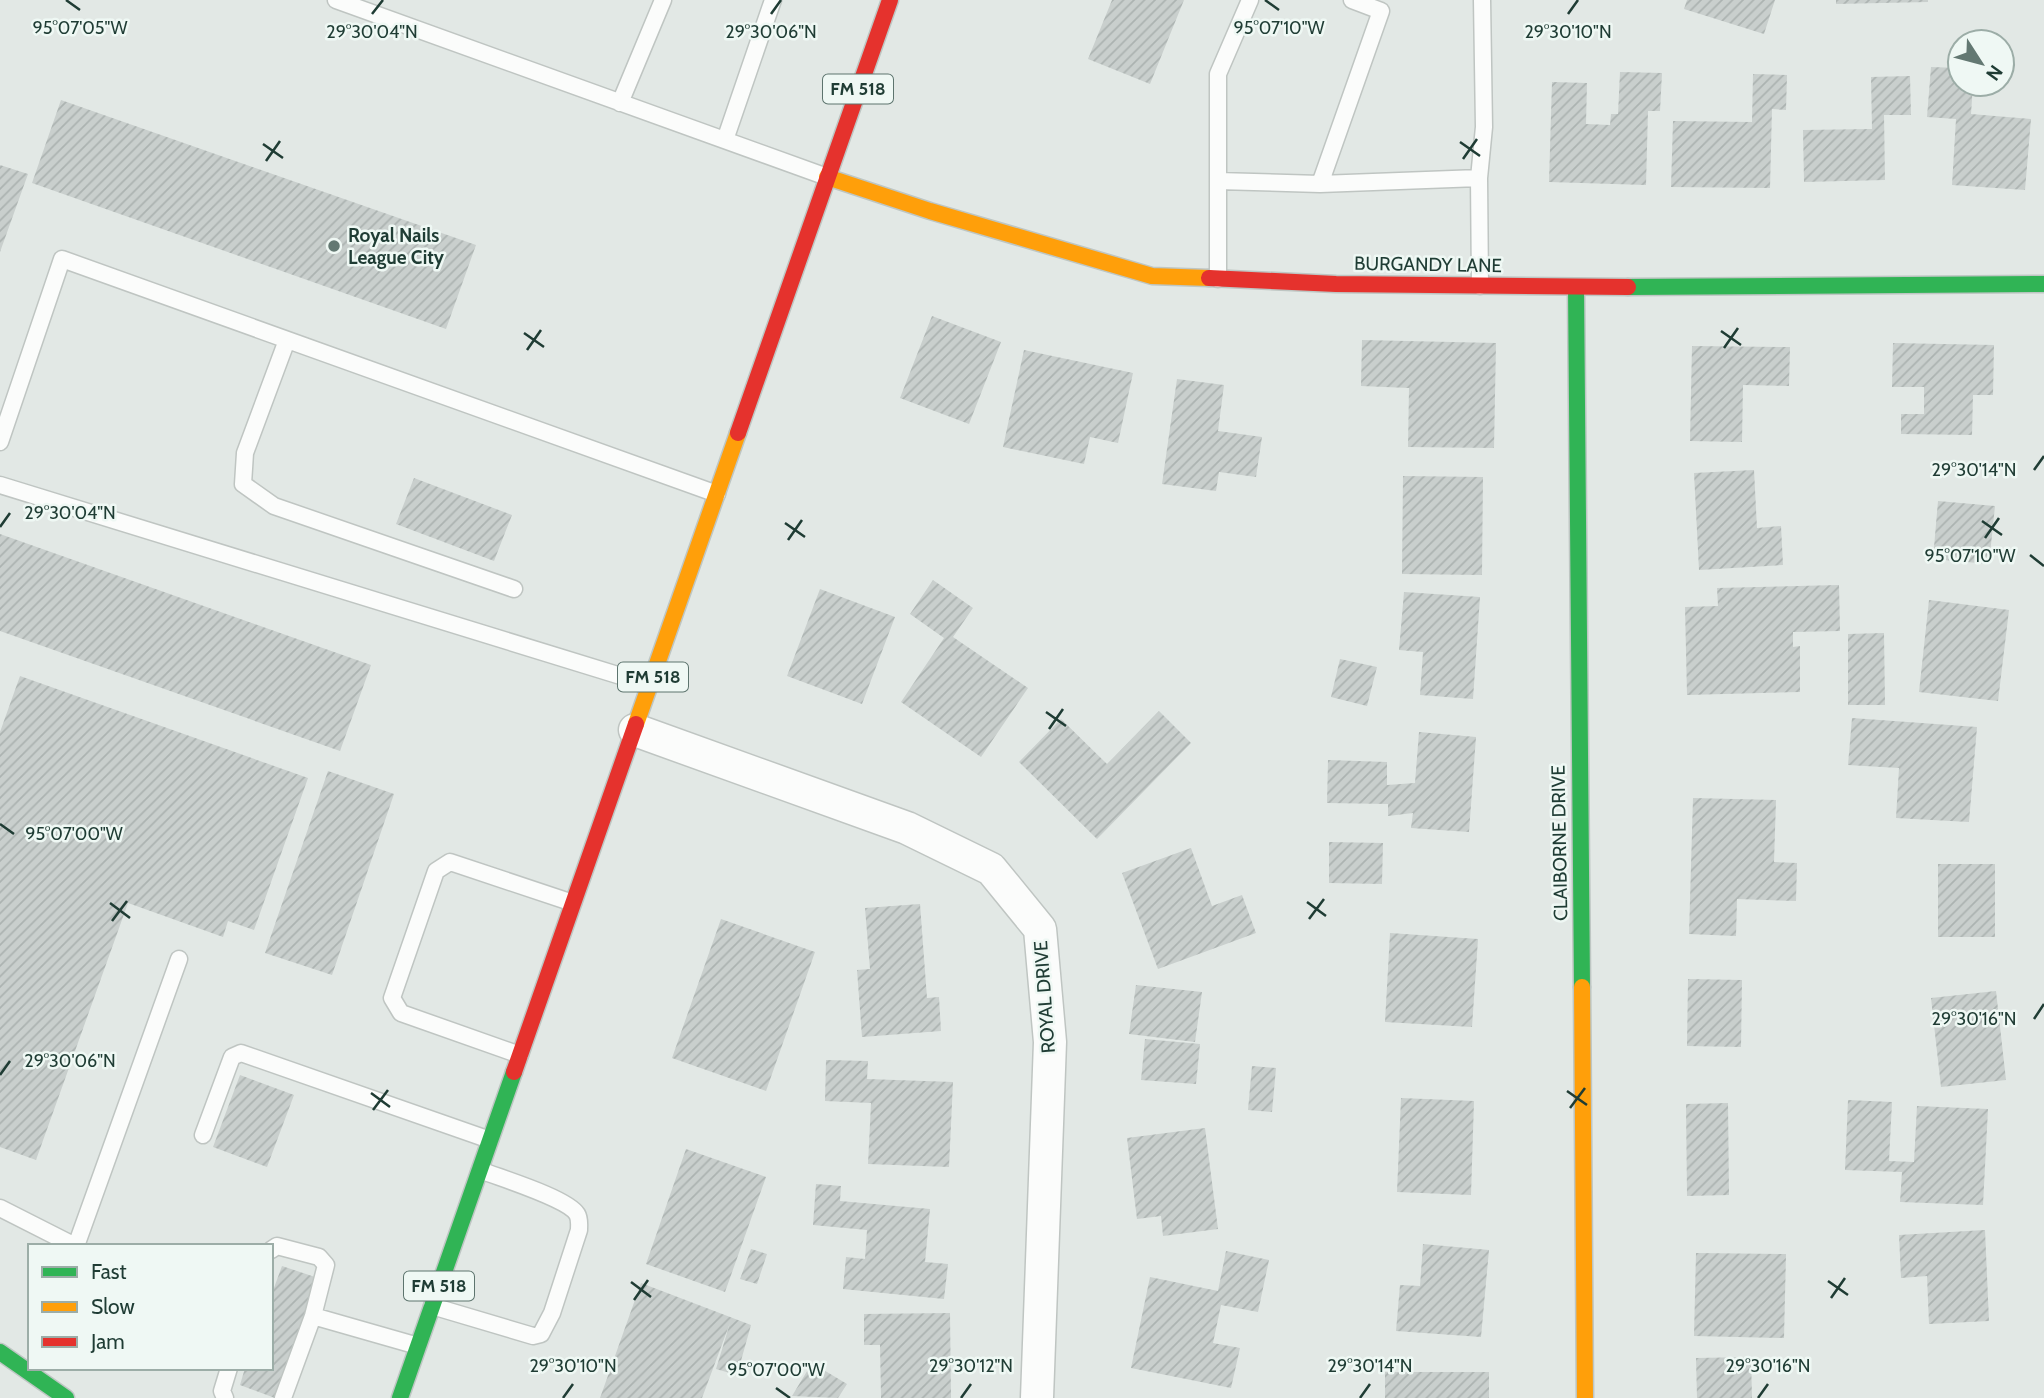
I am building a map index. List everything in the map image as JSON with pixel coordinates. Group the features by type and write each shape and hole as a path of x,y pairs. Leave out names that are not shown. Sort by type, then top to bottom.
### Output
{"street":[{"name":"FM 518","path":"400,1398 890,0"},
{"name":"BURGANDY LANE","path":"827,177 930,211 1152,276 1336,284 1576,287 2044,284"},
{"name":"CLAIBORNE DRIVE","path":"1576,287 1585,1398"},
{"name":"ROYAL DRIVE","path":"635,730 907,828 967,857 991,869 1040,929 1050,1042 1037,1398"},
{"path":"0,1352 21,1359 28,1365"},
{"path":"34,1370 66,1398"}],"lane":[{"path":"336,0 827,177"},
{"path":"620,103 663,0"},
{"path":"725,140 773,0"},
{"path":"1218,279 1218,74 1250,0"},
{"path":"1320,184 1381,11 1352,0"},
{"path":"1480,286 1479,178 1484,127 1482,0"},
{"path":"1218,181 1320,184 1479,178"},
{"path":"0,442 62,259 717,494"},
{"path":"287,340 245,453 243,484 274,506 514,589"},
{"path":"0,485 650,685"},
{"path":"520,1055 401,1013 392,998 436,871 450,862 573,903"},
{"path":"76,1244 179,959"},
{"path":"203,1135 232,1057 241,1053 490,1140"},
{"path":"432,1306 533,1336 541,1334 547,1325 555,1303 579,1230 580,1220 577,1213 560,1201 480,1170"},
{"path":"0,1208 71,1244"},
{"path":"273,1248 276,1246 319,1257 326,1265 313,1315 283,1398"},
{"path":"313,1315 418,1346"},
{"path":"225,1398 222,1391 228,1370"}],"building":[{"path":"1112,0 1184,0 1150,84 1088,59"},
{"path":"1687,0 1775,0 1764,34 1684,9"},
{"path":"1836,0 1928,0 1928,2 1836,4"},
{"path":"1931,67 1946,68 1946,98 1972,98 1971,114 2031,119 2025,190 1952,185 1956,119 1927,117"},
{"path":"1620,72 1662,73 1660,111 1648,111 1646,185 1549,182 1552,82 1587,83 1586,124 1610,125 1611,114 1618,114"},
{"path":"1753,74 1787,75 1786,110 1772,109 1770,188 1671,187 1673,121 1752,122"},
{"path":"1910,76 1911,115 1884,115 1885,180 1804,182 1803,130 1872,129 1871,77"},
{"path":"61,100 476,245 446,329 32,183"},
{"path":"0,165 28,174 0,252"},
{"path":"932,316 1001,342 969,424 900,398"},
{"path":"1362,340 1496,343 1494,448 1408,447 1409,388 1361,386"},
{"path":"1893,343 1994,345 1993,395 1973,395 1972,435 1901,434 1901,414 1924,414 1924,387 1892,387"},
{"path":"1692,346 1790,347 1789,386 1743,385 1742,442 1690,441"},
{"path":"1024,350 1133,373 1118,443 1090,437 1084,464 1003,447"},
{"path":"1177,379 1224,385 1218,431 1262,437 1256,477 1219,472 1216,491 1162,484"},
{"path":"1754,470 1757,528 1781,526 1783,565 1699,570 1694,473"},
{"path":"1403,476 1483,477 1482,575 1402,574"},
{"path":"414,478 512,515 494,561 396,524"},
{"path":"1938,501 1995,506 1989,564 1933,559"},
{"path":"0,534 371,665 340,751 0,631"},
{"path":"933,580 973,608 953,637 1028,688 981,757 901,702 944,638 910,614"},
{"path":"1839,585 1840,631 1793,632 1793,647 1800,646 1800,692 1687,695 1685,607 1718,606 1717,588"},
{"path":"820,589 895,617 862,704 787,676"},
{"path":"1404,592 1480,597 1473,699 1420,695 1423,652 1399,650"},
{"path":"1929,600 2009,610 1998,701 1919,692"},
{"path":"1884,633 1885,705 1848,705 1848,634"},
{"path":"1340,659 1377,667 1367,706 1331,697"},
{"path":"20,676 308,778 254,930 228,921 223,937 128,903 36,1160 0,1147 0,732"},
{"path":"1159,711 1191,743 1097,839 1019,762 1061,719 1107,764"},
{"path":"1852,718 1977,727 1969,822 1896,818 1899,768 1848,765"},
{"path":"1419,732 1476,737 1469,832 1411,828 1413,813 1388,816 1388,804 1327,803 1328,760 1387,762 1387,785 1415,783"},
{"path":"328,771 394,794 332,975 265,953"},
{"path":"1693,798 1776,800 1774,862 1797,863 1796,901 1737,899 1736,936 1689,934"},
{"path":"1329,842 1383,843 1382,884 1329,883"},
{"path":"1191,848 1212,906 1242,895 1256,933 1158,969 1122,873"},
{"path":"1938,864 1995,864 1995,937 1938,937"},
{"path":"920,904 927,998 939,997 941,1031 862,1037 857,970 870,969 865,908"},
{"path":"721,919 815,952 766,1091 672,1058"},
{"path":"1390,933 1478,939 1472,1027 1385,1022"},
{"path":"1688,979 1742,980 1741,1047 1687,1046"},
{"path":"1136,985 1202,992 1195,1042 1129,1034"},
{"path":"1996,991 2006,1080 1941,1087 1931,998"},
{"path":"1145,1039 1200,1044 1196,1084 1141,1080"},
{"path":"826,1060 868,1061 867,1079 953,1082 949,1167 868,1164 871,1103 825,1101"},
{"path":"1252,1066 1276,1068 1272,1112 1248,1110"},
{"path":"240,1075 294,1095 267,1167 213,1147"},
{"path":"1401,1098 1474,1101 1471,1195 1397,1192"},
{"path":"1848,1100 1892,1102 1889,1161 1914,1162 1917,1106 1988,1109 1983,1205 1900,1202 1902,1172 1845,1170"},
{"path":"1728,1103 1729,1195 1687,1196 1686,1104"},
{"path":"1205,1128 1218,1229 1163,1236 1161,1216 1137,1219 1127,1138"},
{"path":"686,1149 766,1177 725,1292 646,1264"},
{"path":"816,1184 841,1186 840,1201 930,1209 925,1262 948,1264 944,1299 843,1289 846,1257 865,1259 867,1230 813,1225"},
{"path":"1985,1230 1989,1321 1929,1324 1927,1276 1901,1278 1899,1235"},
{"path":"1423,1244 1489,1250 1481,1337 1396,1331 1400,1285 1420,1286"},
{"path":"751,1249 767,1254 757,1284 740,1279"},
{"path":"1226,1251 1269,1260 1258,1312 1221,1305 1213,1343 1240,1348 1231,1388 1131,1368 1150,1277 1218,1291"},
{"path":"1696,1253 1786,1254 1784,1338 1694,1336"},
{"path":"282,1266 318,1278 275,1398 240,1385 244,1370 273,1370 273,1291"},
{"path":"641,1283 751,1325 737,1375 716,1369 730,1323 702,1398 600,1398"},
{"path":"950,1313 951,1398 881,1398 880,1345 864,1345 864,1314"},
{"path":"1751,1357 1752,1398 1697,1398 1696,1358"},
{"path":"812,1363 847,1384 838,1398 792,1396"},
{"path":"1385,1372 1489,1372 1489,1398 1385,1398"}],"traffic: fast":[{"path":"1628,287 2044,284"},
{"path":"1576,287 1582,987"},
{"path":"400,1398 514,1072"},
{"path":"0,1352 66,1398"}],"traffic: slow":[{"path":"827,177 930,211 1152,276 1209,278"},
{"path":"636,724 738,433"},
{"path":"1582,987 1585,1398"}],"traffic: jam":[{"path":"738,433 890,0"},
{"path":"1209,278 1336,284 1628,287"},
{"path":"514,1072 636,724"}],"place":[{"name":"Royal Nails League City","path":"334,246"}]}
